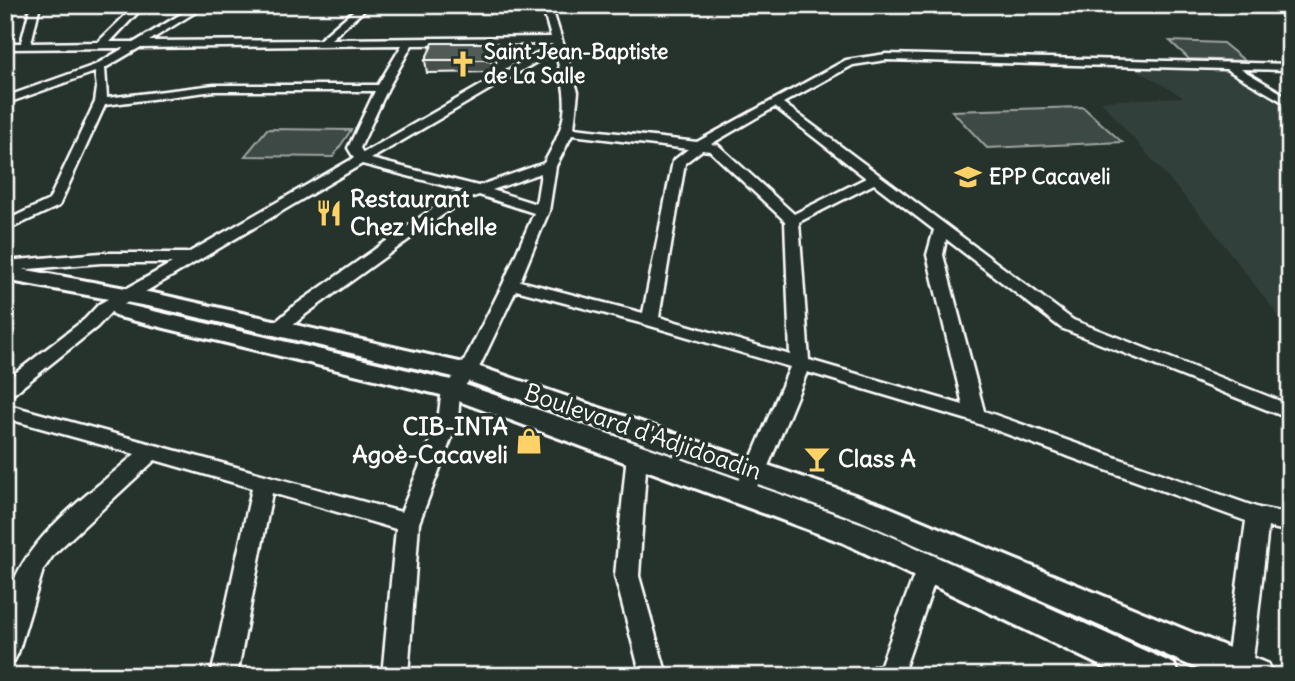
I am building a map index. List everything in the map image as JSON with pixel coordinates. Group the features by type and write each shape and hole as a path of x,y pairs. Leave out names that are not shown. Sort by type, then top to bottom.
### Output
{"main road":[{"name":"Boulevard d'Adjidoadin","path":"5,274 460,381 637,454 870,512 1247,672"},
{"name":"Boulevard d'Adjidoadin","path":"5,289 117,302 278,329 460,381 749,481 927,569 1161,676"}],"street":[{"path":"25,46 36,5"},
{"path":"101,45 141,5"},
{"path":"5,115 11,103 7,100 99,67 201,7 216,5"},
{"path":"321,43 366,5"},
{"path":"395,676 408,523 448,421 460,381 511,284 542,211 549,166 568,131 572,92 546,5"},
{"path":"6,47 558,43"},
{"path":"5,391 117,302 558,43"},
{"path":"407,44 382,88 354,149 361,160 478,190 542,211"},
{"path":"650,320 677,163 698,145 850,62 867,58 1290,68"},
{"path":"1229,66 1290,103"},
{"path":"5,227 58,197 101,102 103,88 99,67"},
{"path":"101,102 214,88 382,88"},
{"path":"775,102 1075,329 1290,412"},
{"path":"568,131 698,145 722,153 792,220 800,366 749,481"},
{"path":"278,329 300,310 457,198 549,166"},
{"path":"792,220 874,179"},
{"path":"5,215 24,218"},
{"path":"941,230 934,255 957,335 975,415"},
{"path":"5,266 101,258 194,258"},
{"path":"511,284 650,320 975,415 1258,516 1290,523"},
{"path":"5,411 408,523"},
{"path":"5,653 32,566 152,451"},
{"path":"637,454 627,576 654,676"},
{"path":"224,676 263,484"},
{"path":"1247,672 1258,516"},
{"path":"881,676 891,672 927,569"}],"shaded area":[{"path":"1170,41 1223,43 1245,61 1189,59"},
{"path":"1135,69 1227,71 1290,110 1290,331 1209,225 1101,101 1183,97"},
{"path":"1083,107 1122,142 987,148 952,111"},
{"path":"267,129 351,130 333,157 245,156"}],"building":[{"path":"433,43 497,43 491,60 425,60"}],"place":[{"name":"Saint Jean-Baptiste de La Salle","path":"463,64"},
{"name":"EPP Cacaveli","path":"968,177"},
{"name":"Restaurant Chez Michelle","path":"329,213"},
{"name":"CIB-INTA Agoè-Cacaveli","path":"529,441"},
{"name":"Class A","path":"817,459"}]}
